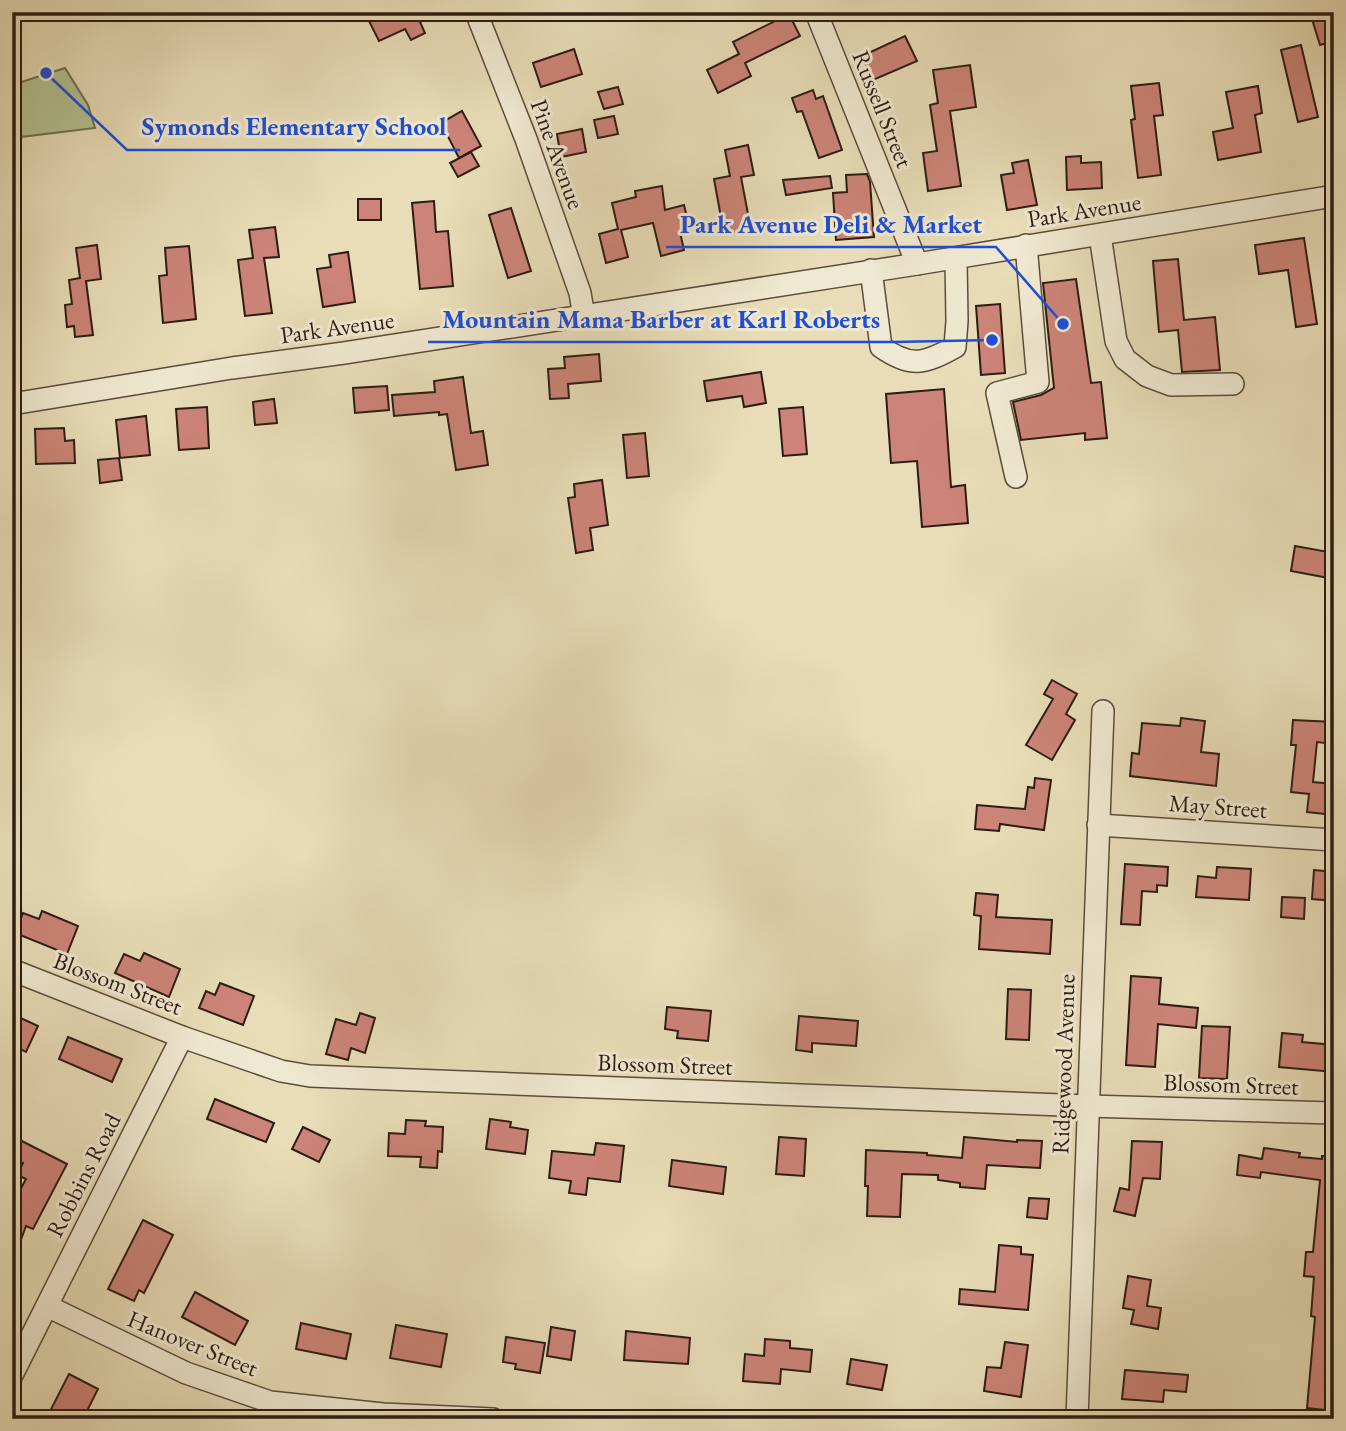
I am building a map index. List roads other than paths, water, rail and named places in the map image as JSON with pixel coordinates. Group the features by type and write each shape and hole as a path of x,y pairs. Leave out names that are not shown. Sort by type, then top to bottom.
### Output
{"street":[{"name":"Pine Avenue","path":"476,12 580,293 584,317"},
{"name":"Russell Street","path":"816,12 917,264"},
{"name":"Park Avenue","path":"12,404 232,368 584,317 1334,196"},
{"path":"1100,235 1116,341 1125,359 1147,376 1171,386 1233,384"},
{"path":"1016,477 997,393 1038,382 1026,246"},
{"path":"870,271 881,347 912,363 933,359 954,347 957,321 956,258"},
{"name":"Ridgewood Avenue","path":"1077,1419 1103,711"},
{"name":"May Street","path":"1098,825 1334,840"},
{"name":"Blossom Street","path":"12,970 182,1037 281,1071 310,1076 1088,1107 1334,1113"},
{"name":"Robbins Road","path":"12,1375 182,1037"},
{"name":"Hanover Street","path":"47,1306 186,1373 270,1402 383,1414 493,1419"}],"place":[{"name":"Symonds Elementary School","path":"46,73"},
{"name":"Park Avenue Deli & Market","path":"1063,324"},
{"name":"Mountain Mama Barber at Karl Roberts","path":"992,340"}]}
